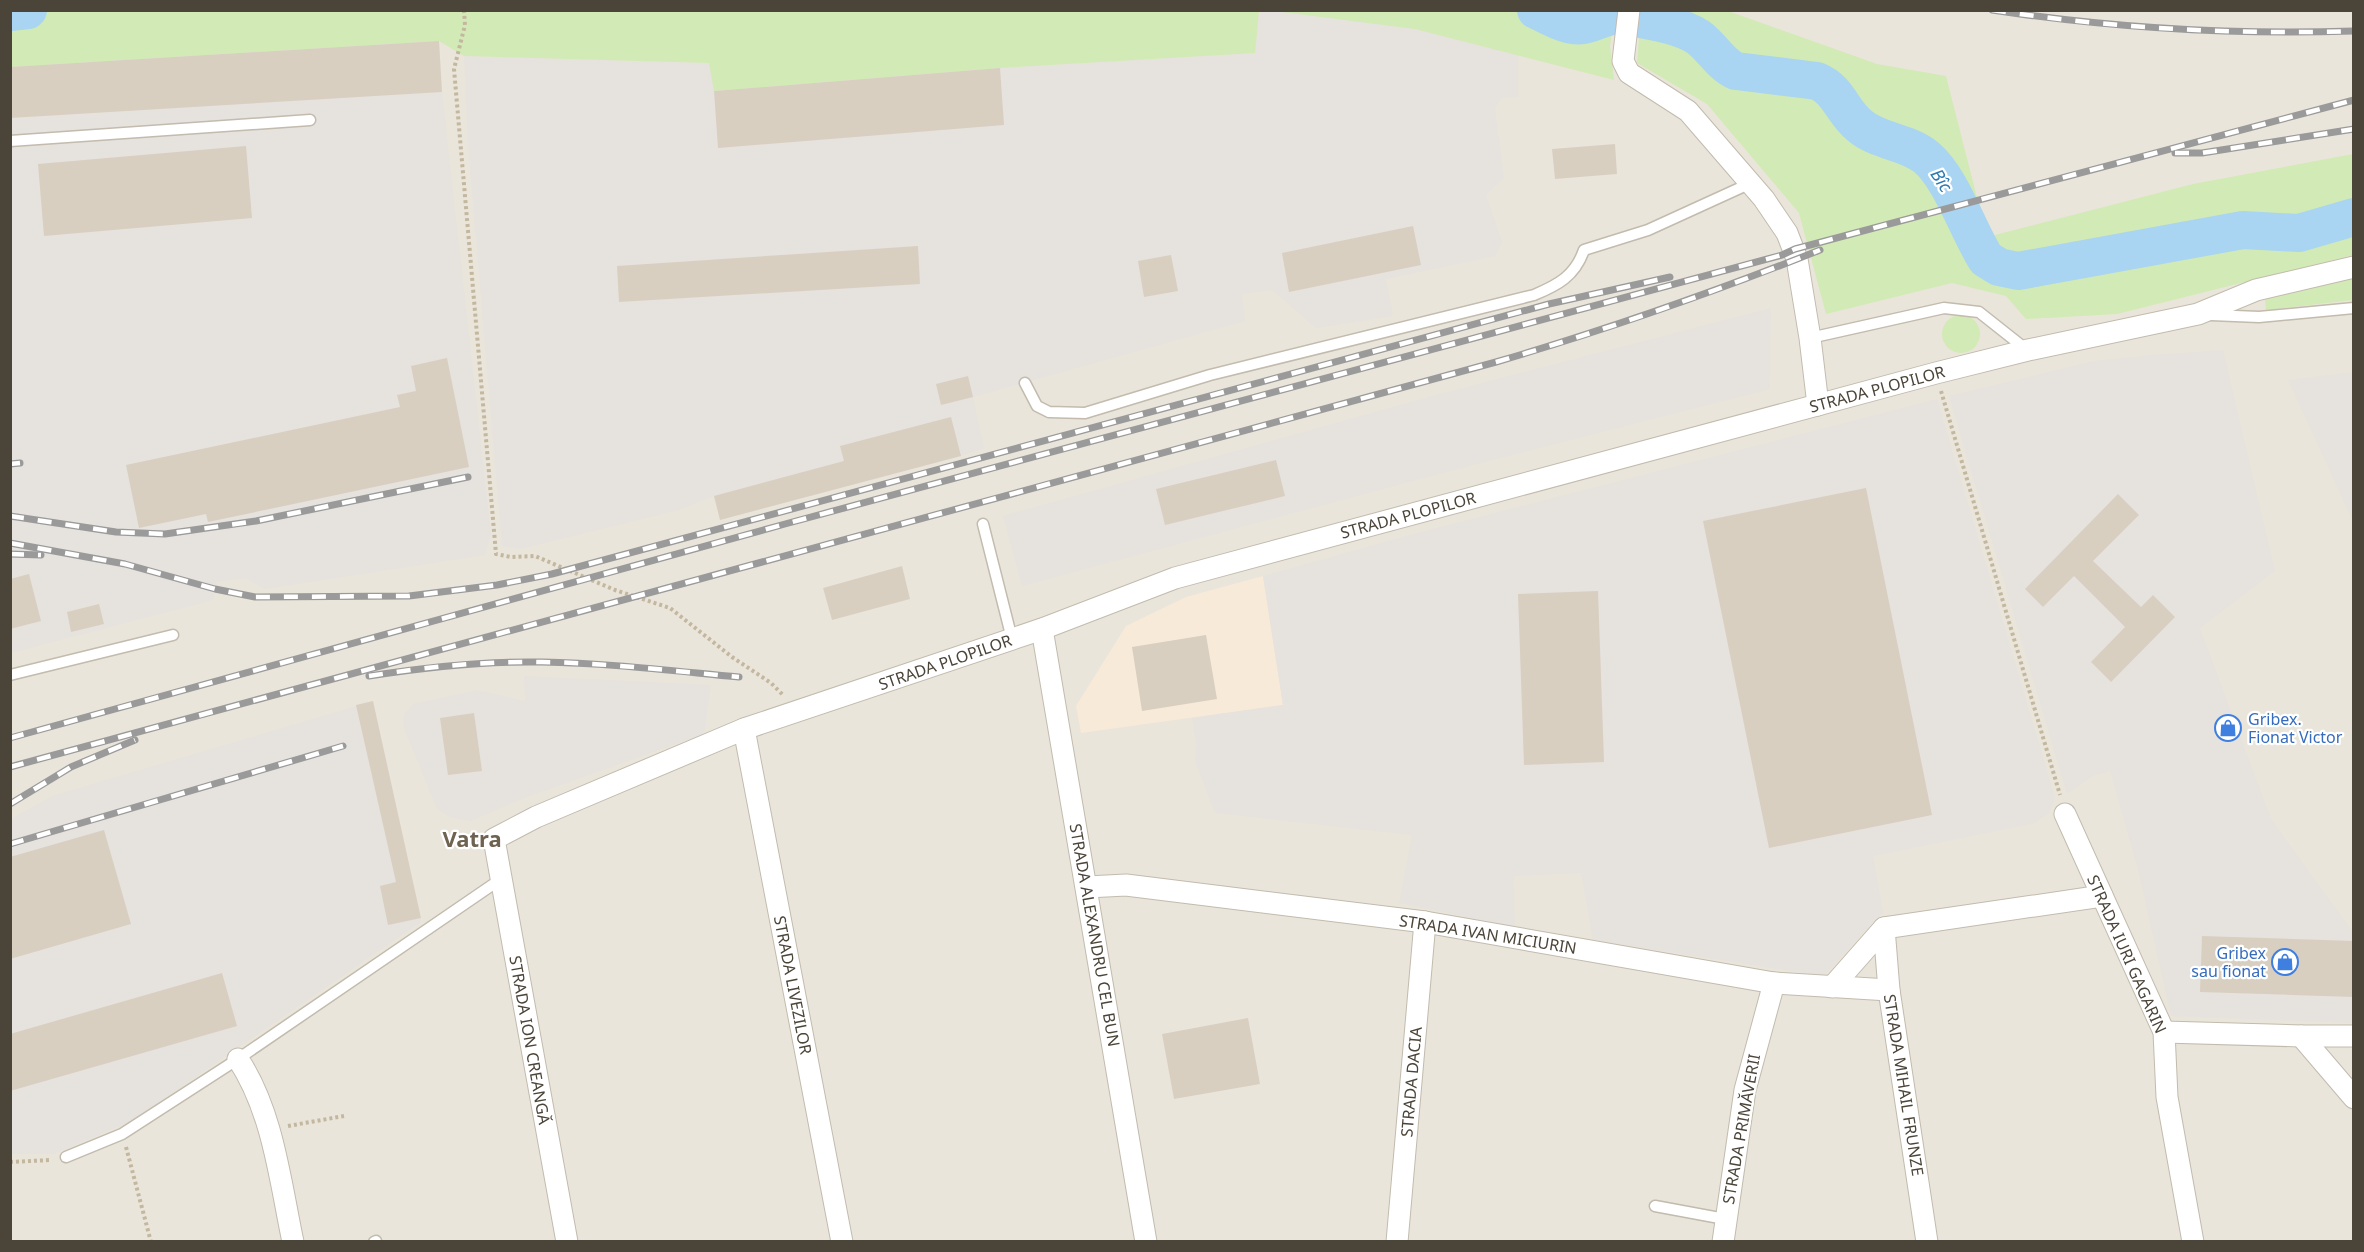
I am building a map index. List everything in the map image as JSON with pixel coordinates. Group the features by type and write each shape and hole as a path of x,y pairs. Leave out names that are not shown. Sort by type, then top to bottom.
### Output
{"street":[{"path":"1629,10 1623,61 1629,73 1688,111 1751,183 1781,222 1795,249 1810,338 1818,405"},
{"path":"2198,314 2256,290 2354,267"},
{"name":"STRADA PLOPILOR","path":"494,839 536,817 744,729 1042,629 1175,578 1936,373 2028,350 2198,314"},
{"name":"STRADA ALEXANDRU CEL BUN","path":"1042,629 1146,1242"},
{"name":"STRADA LIVEZILOR","path":"744,729 842,1242"},
{"name":"STRADA IURI GAGARIN","path":"2065,814 2164,1032 2167,1097 2193,1242"},
{"name":"STRADA ION CREANGĂ","path":"494,839 567,1242"},
{"name":"STRADA IVAN MICIURIN","path":"1087,887 1126,885 1425,922 1774,983 1889,990"},
{"path":"1832,987 1884,928 2102,896"},
{"name":"STRADA DACIA","path":"1397,1242 1425,922"},
{"name":"STRADA MIHAIL FRUNZE","path":"1884,928 1889,990 1927,1242"},
{"name":"STRADA PRIMĂVERII","path":"1723,1242 1745,1090 1774,983"},
{"path":"2164,1032 2354,1036"},
{"path":"2301,1036 2354,1098"},
{"path":"238,1059 250,1077 270,1130 293,1242"}],"lane":[{"path":"10,141 310,120"},
{"path":"1025,382 1037,406 1049,412 1085,413 1210,375 1534,295 1568,276 1579,265 1584,250 1648,230 1751,183"},
{"path":"2256,290 2251,303 2252,311 2259,317"},
{"path":"1810,338 1944,308 1979,312 2028,350"},
{"name":"STRADA PLOPILOR","path":"2198,314 2259,317 2354,308"},
{"path":"983,524 1012,639"},
{"path":"10,675 173,635"},
{"path":"66,1157 122,1134 238,1059 501,879"},
{"path":"1655,1206 1725,1218"}],"path":[{"path":"464,10 465,25 454,69 496,554 511,557 535,556 615,590 670,608 732,657 771,683 797,711"},
{"path":"1936,373 2065,814"},
{"path":"270,1130 344,1116"},
{"path":"122,1134 151,1242"},
{"path":"10,1162 47,1161 66,1157"}],"shaded area":[{"path":"1274,10 1415,29 1518,55 1518,97 1501,98 1495,109 1504,178 1486,195 1502,242 1495,256 1386,279 1393,316 1316,328 1272,290 1242,294 1245,321 973,397 984,448 961,456 720,520 714,496 678,510 521,549 502,546 468,145 464,56 710,63 715,91 1000,68 1254,53 1259,11"},
{"path":"10,11 2353,11 2353,1241 11,1241"},
{"path":"439,41 442,92 491,533 485,555 265,589 245,578 216,582 213,600 11,653 11,67"},
{"path":"1771,308 1770,389 1450,471 1022,586 1003,516 1432,396"},
{"path":"2223,350 2275,571 2200,628 2271,819 2353,932 2353,1023 2171,1016 2138,870 2110,771 2093,776 2067,794 1949,396 2094,361"},
{"path":"2354,372 2353,521 2288,380"},
{"path":"1937,399 2055,798 2049,813 2035,823 1873,856 1883,912 1824,976 1593,940 1581,873 1514,876 1515,927 1399,903 1412,835 1215,813 1195,762 1196,743 1192,718 1283,705 1263,576 1417,533"},
{"path":"1263,576 1283,705 1081,733 1076,706 1126,626 1186,597"},
{"path":"524,676 711,685 704,734 527,797 470,821 450,817 437,809 403,726 404,714 413,704 477,690 525,701"},
{"path":"373,701 421,922 130,1122 53,1154 11,1154 11,819 52,796"}],"green space":[{"path":"11,10 1259,11 1255,53 1000,68 714,91 709,63 464,56 439,41 11,67"},
{"path":"1274,11 1615,11 1610,46 1614,80 1415,29"},
{"path":"1641,11 1728,11 1877,64 1946,76 1987,237 2193,184 2353,154 2353,255 2117,314 2026,319 2006,296 1952,283 1826,314 1799,213 1707,104 1637,63"},
{"path":"2353,278 2353,300 2266,310 2265,299"},
{"path":"1961,315 1974,321 1980,334 1974,347 1961,353 1948,347 1942,334 1948,321"}],"building":[{"path":"439,41 442,92 10,118 10,67"},
{"path":"1000,68 1004,125 718,148 714,91"},
{"path":"1615,144 1617,174 1555,179 1552,149"},
{"path":"246,146 252,218 44,236 38,164"},
{"path":"1413,226 1421,265 1289,292 1282,253"},
{"path":"918,246 920,284 619,302 617,266"},
{"path":"1171,255 1178,291 1144,297 1138,261"},
{"path":"447,358 469,467 208,522 206,514 139,528 126,465 400,407 397,395 416,391 411,366"},
{"path":"968,376 973,397 941,405 936,384"},
{"path":"951,417 961,456 720,520 714,496 844,461 840,446"},
{"path":"1276,460 1285,496 1165,525 1156,489"},
{"path":"1866,488 1932,815 1769,848 1703,521"},
{"path":"2118,494 2139,515 2093,561 2141,607 2153,595 2175,617 2111,682 2091,662 2125,627 2074,576 2043,607 2025,589"},
{"path":"902,566 910,599 832,620 823,588"},
{"path":"29,574 41,621 10,629 10,579"},
{"path":"1598,591 1604,762 1524,765 1518,594"},
{"path":"99,604 104,624 71,632 67,612"},
{"path":"1206,635 1217,699 1142,711 1132,647"},
{"path":"373,701 421,918 388,925 380,886 396,882 356,705"},
{"path":"474,713 482,771 448,775 440,718"},
{"path":"104,830 131,924 10,959 10,857"},
{"path":"2202,936 2354,941 2354,997 2200,992"},
{"path":"222,973 237,1026 10,1091 10,1034"},
{"path":"1248,1018 1260,1084 1174,1099 1162,1034"}],"waterway":[{"name":"Bîc","path":"10,12 28,10"},
{"name":"Bîc","path":"1536,10 1571,25 1588,24 1621,15 1670,25 1698,37 1726,65 1736,71 1817,81 1836,96 1860,126 1918,152 1935,166 1944,178 1986,259 1999,267 2018,271 2243,230 2299,233 2354,217"}],"railway":[{"path":"1992,10 2172,29 2263,32 2354,31"},
{"path":"10,738 785,524 1782,255 1795,249 2354,100"},
{"path":"2175,153 2202,153 2354,129"},
{"path":"10,767 1496,362 1660,310 1820,250"},
{"path":"10,543 125,564 215,589 255,597 409,596 497,585 552,574 1549,304 1670,277"},
{"path":"10,464 20,463"},
{"path":"10,516 116,532 165,534 256,521 468,477"},
{"path":"10,554 41,555"},
{"path":"369,676 455,665 542,662 739,677"},
{"path":"10,804 71,767 135,740"},
{"path":"10,844 343,746"}],"place":[{"name":"Gribex. Fionat Victor","path":"2228,728"},
{"name":"Gribex sau fionat","path":"2285,962"}],"district":[{"name":"Vatra","path":"472,838"}]}
